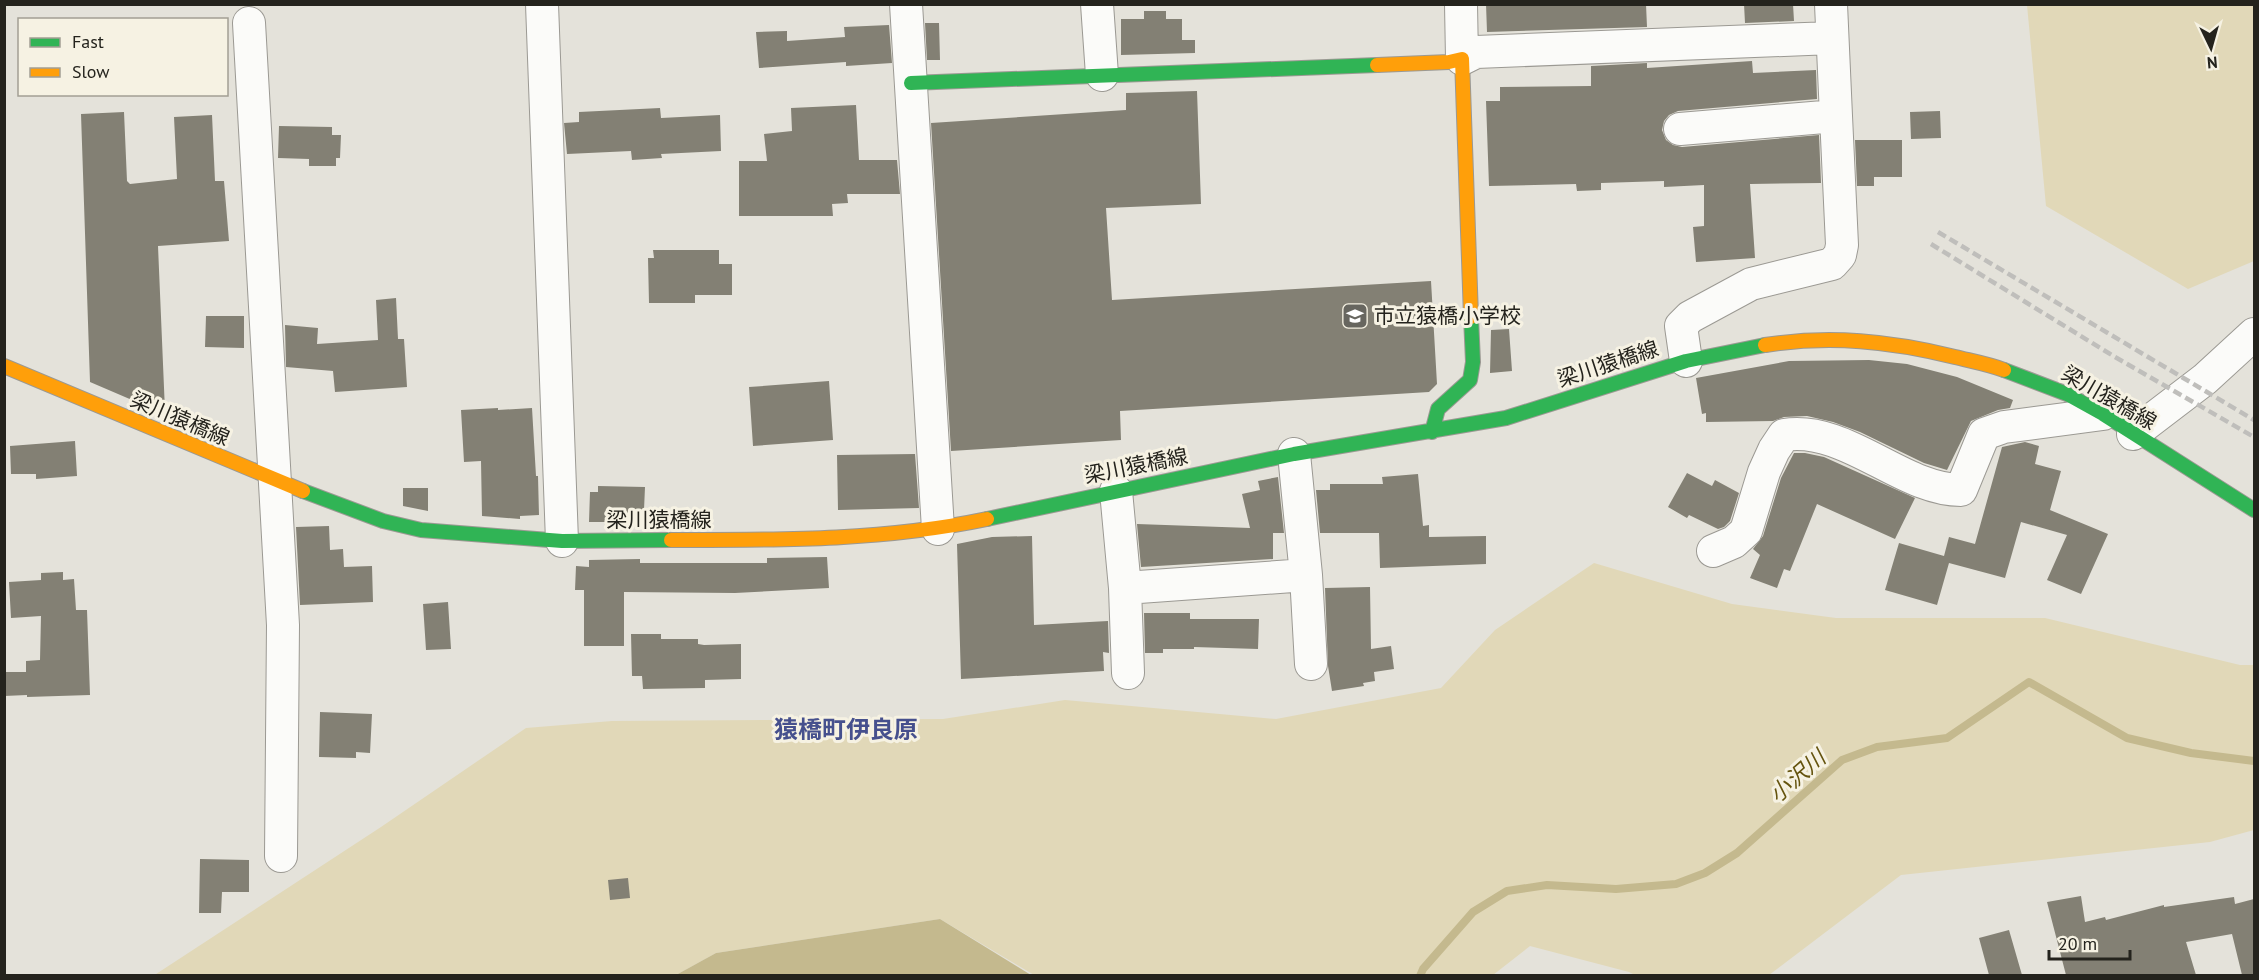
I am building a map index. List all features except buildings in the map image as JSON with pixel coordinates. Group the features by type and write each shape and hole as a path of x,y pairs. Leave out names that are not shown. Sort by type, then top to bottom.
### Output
{"main road":[{"path":"911,83 1449,62 1462,59 1473,362 1470,380 1438,409 1432,432"},
{"name":"梁川猿橋線","path":"4,366 275,481 383,520 422,530 562,541 840,538 938,529 1294,454 1506,418 1686,361 1742,349 1787,342 1870,341 1910,346 1976,361 2026,377 2067,394 2103,414 2254,510"}],"street":[{"path":"542,4 562,541"},
{"path":"906,4 938,529"},
{"path":"1097,4 1102,75"},
{"path":"1461,4 1462,59 1476,52 1832,38"},
{"path":"1686,361 1681,326 1690,317 1751,284 1832,264 1840,255 1842,244 1831,4"},
{"path":"249,23 282,625 281,856"},
{"path":"1680,129 1836,117"},
{"path":"2133,434 2205,379 2254,334"},
{"path":"1713,551 1734,542 1746,531 1764,472 1784,435 1802,432 1832,440 1930,484 1949,490 1961,490 1984,435 2004,427 2103,414"},
{"path":"1294,454 1306,575 1311,664"},
{"path":"1116,491 1125,588 1128,674"},
{"path":"1125,588 1306,575"}],"shaded area":[{"path":"2027,5 2254,5 2254,261 2188,289 2046,206"},
{"path":"1594,563 1732,604 1836,618 2045,618 2240,665 2254,665 2254,830 2210,842 1901,875 1769,975 1635,975 1530,946 1493,975 1034,975 940,919 716,953 676,975 153,976 381,827 526,728 612,721 943,719 1065,700 1276,719 1441,688 1495,630"},
{"path":"940,919 1031,975 676,975 716,953"}],"waterway":[{"name":"小沢川","path":"1420,976 1423,969 1473,912 1507,891 1547,885 1616,889 1676,884 1705,873 1737,853 1842,760 1877,747 1947,738 2029,682 2127,738 2191,753 2254,761"}],"railway":[{"path":"1938,232 2254,420"},
{"path":"1931,244 2115,357 2254,437"}],"traffic: fast":[{"path":"911,83 1377,65"},
{"path":"1432,432 1438,409 1470,380 1473,362 1471,317"},
{"path":"987,519 1294,454 1506,418 1686,361 1765,345"},
{"path":"2004,370 2067,394 2103,414 2254,510"},
{"path":"303,491 383,521 421,530 562,541 671,540"}],"traffic: slow":[{"path":"1377,65 1449,62 1462,59 1471,317"},
{"path":"1765,345 1813,340 1860,341 1931,351 2004,370"},
{"path":"4,366 303,491"},
{"path":"671,540 830,538 908,532 987,519"}],"place":[{"name":"市立猿橋小学校","path":"1355,316"}],"district":[{"name":"猿橋町伊良原","path":"846,730"}]}
